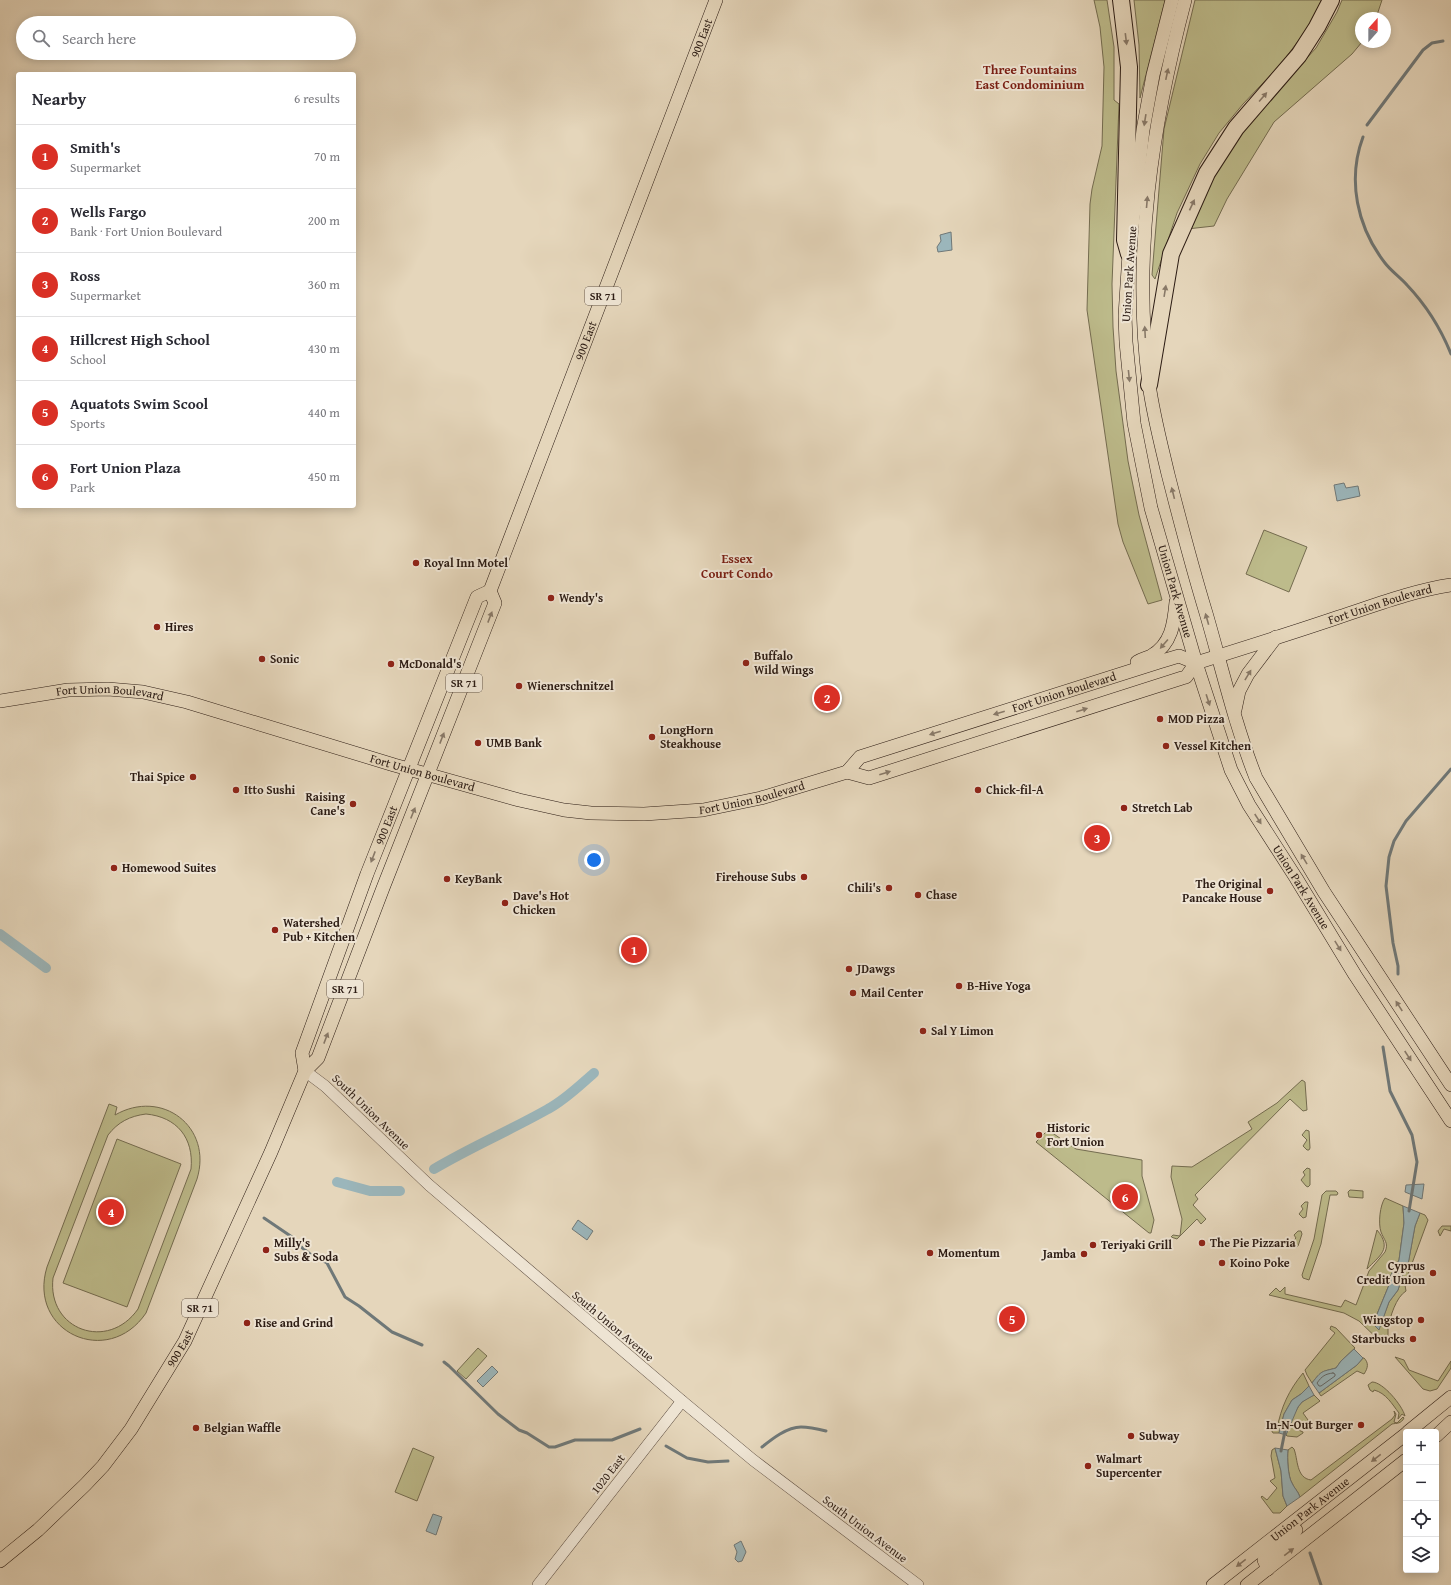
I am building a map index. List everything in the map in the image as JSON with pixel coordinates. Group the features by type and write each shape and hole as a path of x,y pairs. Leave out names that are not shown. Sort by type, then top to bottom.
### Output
{"highway":[{"path":"1121,0 1129,67 1125,240 1129,254"},
{"path":"1149,385 1171,254 1207,173 1236,128 1299,55 1317,27 1331,0"}],"main road":[{"name":"900 East","path":"0,1561 38,1530 103,1466 131,1429 172,1365 185,1341 271,1152 305,1070 318,1058 495,603 490,591 716,0"},
{"name":"Union Park Avenue","path":"1172,0 1159,49 1146,109 1129,254 1125,316 1126,348 1134,423 1151,508 1196,663 1231,770 1249,805 1368,994 1451,1121"},
{"name":"Union Park Avenue","path":"1185,0 1161,102 1148,192 1144,258 1144,333 1149,385 1159,436 1186,544 1234,712 1249,761 1256,778 1324,892 1451,1085"},
{"name":"Fort Union Boulevard","path":"847,772 868,778 1186,677 1196,663 1393,598 1451,585"},
{"name":"900 East","path":"305,1070 302,1053 366,874 477,597 490,591"},
{"path":"1116,676 1138,661 1151,656 1169,640 1172,630 1176,594"},
{"path":"1234,712 1239,691 1248,674 1276,637"},
{"name":"Fort Union Boulevard","path":"0,701 68,690 108,689 143,692 187,702 541,806 591,813 674,813 733,805 847,772 860,757 1179,656 1196,663"},
{"name":"Union Park Avenue","path":"1412,1429 1451,1397"},
{"path":"1439,1433 1451,1422"},
{"name":"Union Park Avenue","path":"1213,1585 1403,1436"},
{"name":"Union Park Avenue","path":"1247,1585 1403,1462"},
{"path":"1268,1569 1264,1560 1292,1535 1299,1518"}],"street":[{"name":"South Union Avenue","path":"305,1070 325,1086 429,1185 682,1401 753,1460 918,1585"},
{"name":"1020 East","path":"538,1585 682,1401"}],"shaded area":[{"path":"1094,0 1107,0 1114,47 1114,100 1119,104 1112,284 1113,327 1116,371 1128,461 1139,515 1162,600 1148,604 1123,542 1118,524 1087,310 1090,204 1102,146 1104,67 1100,27"},
{"path":"1134,0 1165,0 1140,98 1139,45"},
{"path":"1195,0 1323,0 1307,29 1281,64 1243,104 1219,133 1200,164 1177,213 1155,279 1152,275 1164,129"},
{"path":"1342,0 1382,0 1378,12 1355,12 1355,48 1357,48 1274,122 1227,199 1214,226 1187,229 1216,168 1248,123 1316,48 1337,12"},
{"path":"1264,530 1307,547 1289,592 1246,574"},
{"path":"1302,1080 1305,1082 1307,1110 1303,1111 1290,1099 1195,1195 1198,1199 1193,1205 1206,1219 1201,1224 1197,1219 1180,1236 1182,1219 1171,1177 1172,1166 1192,1167 1252,1129 1248,1122 1277,1103"},
{"path":"109,1104 117,1107 115,1115 133,1108 150,1106 166,1110 180,1117 190,1129 198,1143 200,1160 197,1179 146,1313 130,1330 112,1339 93,1340 75,1335 60,1325 49,1309 44,1290 47,1267","holes":["146,1114 167,1120 181,1131 190,1148 191,1169 138,1309 125,1322 111,1330 96,1332 82,1329 69,1322 60,1311 54,1296 53,1278 108,1135 120,1123 135,1116"]},
{"path":"1048,1130 1076,1149 1142,1160 1142,1176 1154,1220 1151,1233 1149,1233 1036,1142"},
{"path":"1306,1130 1309,1131 1309,1150 1303,1146 1307,1140 1302,1135"},
{"path":"117,1139 181,1164 127,1307 63,1283"},
{"path":"1307,1168 1310,1169 1310,1185 1308,1187 1301,1180 1305,1175 1303,1172"},
{"path":"1350,1190 1363,1191 1363,1198 1349,1197 1348,1192"},
{"path":"1326,1191 1336,1191 1338,1193 1337,1195 1330,1195 1321,1244 1309,1280 1303,1278 1302,1275 1314,1239 1322,1195"},
{"path":"1385,1198 1403,1206 1404,1223 1399,1260 1391,1275 1389,1285 1373,1324 1381,1323 1389,1302 1398,1290 1408,1264 1415,1226 1420,1213 1425,1215 1428,1220 1407,1277 1405,1285 1406,1291 1396,1302 1392,1313 1388,1328 1388,1341 1384,1345 1359,1321 1344,1313 1269,1295 1276,1288 1280,1292 1285,1287 1285,1294 1341,1307 1345,1300 1356,1305 1369,1271 1386,1249 1380,1224 1381,1209"},
{"path":"1305,1202 1308,1202 1306,1217 1303,1218 1299,1214 1303,1209 1301,1206"},
{"path":"1442,1226 1451,1226 1451,1231 1444,1229 1440,1236 1438,1231"},
{"path":"1377,1230 1382,1237 1384,1247 1380,1256 1367,1269"},
{"path":"1298,1231 1301,1231 1302,1234 1296,1248 1291,1243 1296,1238 1294,1235"},
{"path":"1173,1235 1180,1236 1177,1239 1171,1237"},
{"path":"1331,1326 1336,1328 1355,1348 1336,1368 1322,1372 1312,1383 1305,1370 1335,1333 1330,1329"},
{"path":"478,1348 487,1356 466,1379 457,1371"},
{"path":"1395,1357 1404,1360 1409,1370 1438,1381 1451,1361 1451,1368 1437,1389 1430,1391 1423,1389"},
{"path":"1363,1358 1367,1362 1364,1374 1357,1371 1321,1396 1319,1393 1357,1365"},
{"path":"1303,1373 1309,1386 1292,1400 1284,1414 1279,1433 1273,1433 1270,1428 1277,1429 1286,1399"},
{"path":"1372,1382 1381,1386 1392,1395 1405,1416 1402,1414 1398,1419 1399,1413 1388,1399 1378,1391 1374,1390 1373,1392 1370,1390 1368,1385"},
{"path":"1314,1395 1320,1401 1303,1413 1308,1420 1307,1423 1305,1424 1299,1422 1296,1429 1303,1433 1297,1437 1287,1436 1288,1427 1297,1408 1302,1402"},
{"path":"1394,1411 1396,1414 1394,1422 1397,1423 1403,1417 1404,1418 1402,1421 1399,1423 1392,1424 1300,1497 1291,1480 1288,1450 1292,1447 1294,1449 1300,1472 1306,1479 1311,1480 1392,1419 1395,1415"},
{"path":"413,1448 434,1457 417,1501 395,1492"},
{"path":"1275,1448 1281,1471 1283,1496 1287,1506 1280,1513 1273,1513 1261,1497 1262,1496 1267,1500 1277,1488 1270,1481 1275,1478 1271,1456 1272,1450"}],"water":[{"path":"951,232 952,250 938,252 937,247 941,241 940,235"},
{"path":"1344,483 1346,488 1358,486 1360,496 1337,501 1334,485"},
{"path":"1424,1184 1422,1199 1405,1192 1406,1185"},
{"path":"1403,1206 1420,1213 1415,1226 1408,1265 1403,1274 1398,1290 1389,1302 1379,1330 1373,1324 1389,1285 1391,1275 1399,1260 1404,1223"},
{"path":"578,1220 593,1231 587,1240 572,1229"},
{"path":"1354,1349 1363,1358 1357,1365 1319,1393 1312,1383 1315,1379 1322,1372 1336,1368"},
{"path":"492,1366 498,1372 483,1387 477,1381"},
{"path":"1309,1386 1314,1395 1302,1402 1298,1407 1286,1435 1279,1433 1284,1414 1292,1400"},
{"path":"1275,1448 1288,1450 1291,1480 1300,1497 1287,1506 1283,1496 1281,1471"},
{"path":"433,1514 442,1517 436,1535 426,1531"},
{"path":"741,1541 746,1552 742,1561 738,1562 735,1559 737,1552 734,1545"}],"waterway":[{"path":"1367,125 1423,50 1432,43 1443,41"},
{"path":"1363,137 1358,153 1356,186 1358,203 1368,234 1375,249 1385,263 1414,292 1426,309 1437,326 1451,354"},
{"path":"1398,974 1386,886 1389,857 1394,841 1406,821 1451,769"},
{"path":"0,934 46,968"},
{"path":"1383,1047 1390,1091 1412,1135 1417,1162 1409,1211"},
{"path":"434,1169 554,1105 594,1073"},
{"path":"337,1182 370,1191 400,1191"},
{"path":"264,1218 292,1237 310,1254 327,1263 345,1297 392,1332 422,1345"},
{"path":"444,1362 498,1414 519,1430 527,1433 549,1447 555,1447 575,1440 612,1440 640,1429"},
{"path":"762,1447 770,1440 790,1429 807,1427 826,1431"},
{"path":"1281,1451 1285,1431"},
{"path":"666,1446 687,1458 708,1462 728,1461"},
{"path":"1310,1553 1321,1585"}],"place":[{"name":"Royal Inn Motel","path":"416,563"},
{"name":"Wendy's","path":"551,598"},
{"name":"Hires","path":"157,627"},
{"name":"Sonic","path":"262,659"},
{"name":"Buffalo Wild Wings","path":"746,663"},
{"name":"McDonald's","path":"391,664"},
{"name":"Wienerschnitzel","path":"519,686"},
{"name":"Wells Fargo","path":"827,698"},
{"name":"MOD Pizza","path":"1160,719"},
{"name":"LongHorn Steakhouse","path":"652,737"},
{"name":"UMB Bank","path":"478,743"},
{"name":"Vessel Kitchen","path":"1166,746"},
{"name":"Thai Spice","path":"193,777"},
{"name":"Itto Sushi","path":"236,790"},
{"name":"Chick-fil-A","path":"978,790"},
{"name":"Raising Cane's","path":"353,804"},
{"name":"Stretch Lab","path":"1124,808"},
{"name":"Ross","path":"1097,838"},
{"name":"Homewood Suites","path":"114,868"},
{"name":"Firehouse Subs","path":"804,877"},
{"name":"KeyBank","path":"447,879"},
{"name":"Chili's","path":"889,888"},
{"name":"The Original Pancake House","path":"1270,891"},
{"name":"Chase","path":"918,895"},
{"name":"Dave's Hot Chicken","path":"505,903"},
{"name":"Watershed Pub + Kitchen","path":"275,930"},
{"name":"Smith's","path":"634,950"},
{"name":"JDawgs","path":"849,969"},
{"name":"B-Hive Yoga","path":"959,986"},
{"name":"Mail Center","path":"853,993"},
{"name":"Sal Y Limon","path":"923,1031"},
{"name":"Historic Fort Union","path":"1039,1135"},
{"name":"Fort Union Plaza","path":"1125,1197"},
{"name":"Hillcrest High School","path":"111,1212"},
{"name":"The Pie Pizzaria","path":"1202,1243"},
{"name":"Teriyaki Grill","path":"1093,1245"},
{"name":"Milly's Subs & Soda","path":"266,1250"},
{"name":"Momentum","path":"930,1253"},
{"name":"Jamba","path":"1084,1254"},
{"name":"Koino Poke","path":"1222,1263"},
{"name":"Cyprus Credit Union","path":"1433,1273"},
{"name":"Aquatots Swim Scool","path":"1012,1319"},
{"name":"Wingstop","path":"1421,1320"},
{"name":"Rise and Grind","path":"247,1323"},
{"name":"Starbucks","path":"1413,1339"},
{"name":"In-N-Out Burger","path":"1361,1425"},
{"name":"Belgian Waffle","path":"196,1428"},
{"name":"Subway","path":"1131,1436"},
{"name":"Walmart Supercenter","path":"1088,1466"}],"district":[{"name":"Three Fountains East Condominium","path":"1030,76"},
{"name":"Essex Court Condo","path":"737,566"}]}
